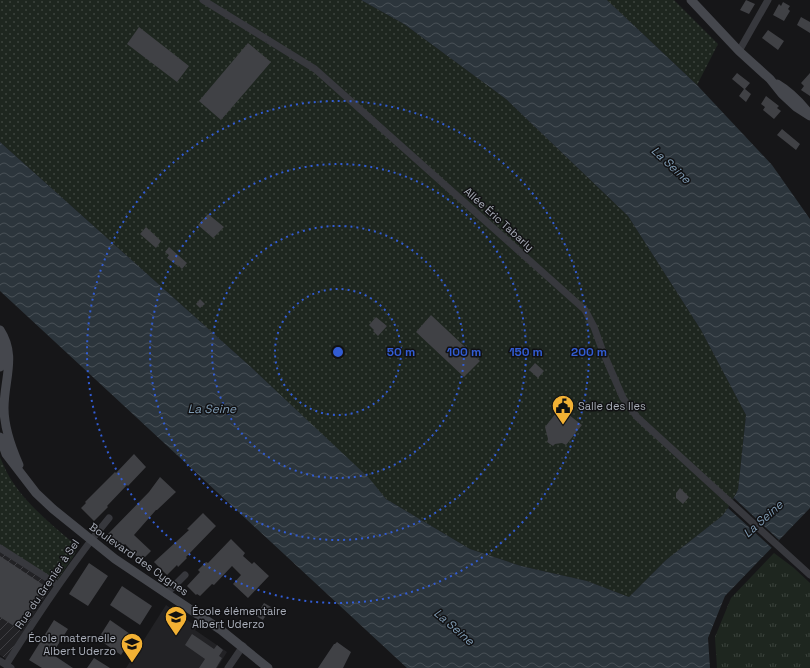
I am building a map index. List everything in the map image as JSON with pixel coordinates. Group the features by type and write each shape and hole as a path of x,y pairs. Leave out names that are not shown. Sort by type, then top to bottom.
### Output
{"main road":[{"path":"691,0 739,51 770,79 787,90 810,116"},
{"name":"Boulevard des Cygnes","path":"0,330 7,343 9,351 3,391 5,422 11,445 23,475"},
{"path":"0,342 0,367"},
{"name":"Boulevard des Cygnes","path":"0,437 6,454 36,493 90,540 114,559 206,619 243,646 268,668"}],"street":[{"name":"Allée Éric Tabarly","path":"204,0 315,69 585,310 594,327 623,398 636,417 810,575"},
{"path":"739,51 768,0"},
{"name":"Rue du Grenier à Sel","path":"6,665 58,585 90,540 109,518"},
{"path":"0,548 58,585"},
{"path":"166,594 185,575"},
{"path":"228,668 243,646"}],"shaded area":[{"path":"0,550 54,583 6,659 0,655"},
{"name":"École élémentaire Albert Uderzo","path":"166,605 197,627 195,630 227,652 217,668 126,668"}],"green space":[{"path":"0,0 361,0 404,24 506,99 628,216 701,330 746,415 738,490 728,508 722,516 666,560 629,597 587,581 521,566 470,549 386,499 368,478 252,368 0,142"},
{"path":"607,0 674,0 718,44 697,85"},
{"path":"0,457 12,481 28,502 78,547 56,582 0,545"},
{"path":"774,553 794,568 810,583 810,668 717,668 715,637 731,598"}],"water":[{"name":"La Seine","path":"361,0 607,0 697,85 772,165 810,219 810,508 725,596 708,638 710,668 407,668 0,291 0,142 252,368 369,478 386,499 470,549 521,566 587,581 629,597 666,560 722,516 728,508 738,490 746,415 701,330 628,216 506,99 404,24"}],"pier":[{"path":"734,498 779,540 772,548 728,508"}],"building":[{"path":"746,0 755,4 749,14 740,10"},
{"path":"783,2 790,6 788,9 790,11 784,21 773,15 779,4 781,6"},
{"path":"801,17 810,22 810,33 797,25"},
{"path":"139,27 189,66 177,82 127,44"},
{"path":"768,30 784,41 778,50 762,38"},
{"path":"248,43 271,62 221,120 199,101"},
{"path":"737,73 750,83 745,89 751,94 746,102 739,96 744,89 732,79"},
{"path":"810,73 810,96 801,90 804,86 801,83"},
{"path":"766,96 779,106 777,108 781,111 774,119 763,110 765,107 761,104"},
{"path":"782,129 800,144 796,150 777,135"},
{"path":"208,214 224,227 213,238 198,225"},
{"path":"146,227 161,241 156,248 140,234"},
{"path":"169,247 187,263 182,269 167,258 169,255 165,252"},
{"path":"200,299 205,304 200,308 196,304"},
{"path":"431,315 480,361 464,377 416,332"},
{"path":"376,317 387,326 378,336 369,325"},
{"path":"535,363 544,371 538,378 529,370"},
{"name":"Salle des Iles","path":"560,408 582,425 566,445 562,443 555,444 553,446 547,442 548,439 545,427"},
{"path":"134,454 146,467 128,486 127,485 94,521 81,508 86,503 85,502"},
{"path":"160,477 176,492 156,510 134,535 151,551 141,561 125,544 122,547 108,534 149,492"},
{"path":"680,488 689,497 683,504 676,498 676,493"},
{"path":"203,513 216,526 178,567 177,565 167,575 154,562 189,530 187,529"},
{"path":"231,539 245,553 243,556 252,564 254,562 269,576 248,598 233,584 241,575 232,566 214,585 212,584 200,596 197,594 196,595 187,586 200,572 198,570 206,562 208,563"},
{"path":"0,556 45,586 17,628 0,617"},
{"path":"89,563 108,576 88,606 69,594"},
{"path":"122,586 152,606 140,625 110,605"},
{"path":"264,603 271,607 263,620 256,616"},
{"path":"54,620 68,629 52,654 73,668 42,668 29,660"},
{"path":"110,620 133,636 121,655 98,639"},
{"path":"192,634 214,649 217,645 223,650 219,656 222,658 216,668 199,668 205,659 185,645"},
{"path":"337,642 351,652 343,668 318,668 334,644"},
{"path":"94,658 110,668 87,668"}],"place":[{"name":"Salle des Iles","path":"563,426"},
{"name":"École élémentaire Albert Uderzo","path":"176,636"},
{"name":"École maternelle Albert Uderzo","path":"132,664"}]}
